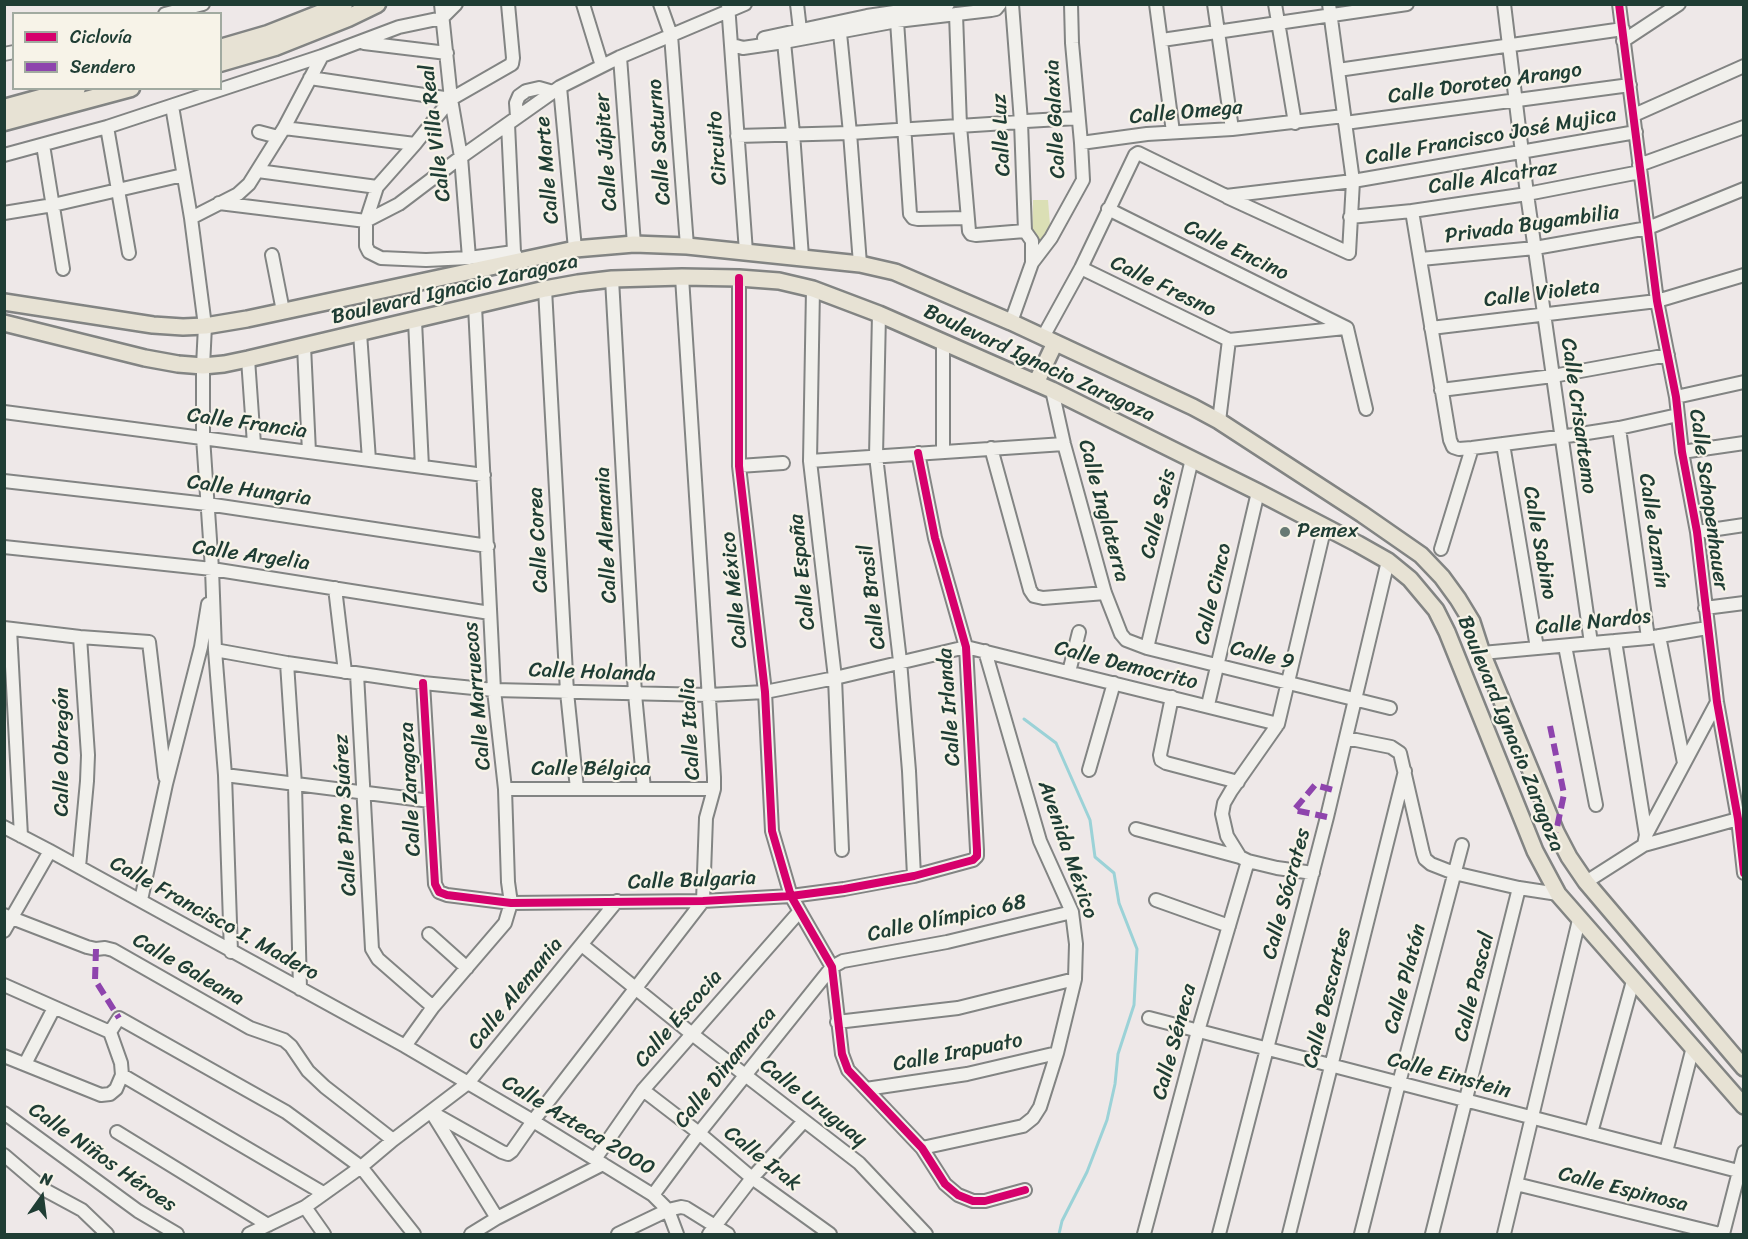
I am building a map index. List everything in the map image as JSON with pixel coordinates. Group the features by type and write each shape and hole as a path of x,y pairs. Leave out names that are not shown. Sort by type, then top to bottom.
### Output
{"highway":[{"path":"222,47 268,34 344,4"},
{"path":"222,62 274,47 377,4"},
{"path":"4,108 69,90"},
{"path":"4,123 124,90"}],"main road":[{"name":"Boulevard Ignacio Zaragoza","path":"4,302 153,325 205,326 283,311 516,256 634,244 687,246 860,264 895,272 1011,322 1219,421 1421,555 1442,577 1472,622 1482,653 1569,857 1586,882 1743,1068"},
{"name":"Boulevard Ignacio Zaragoza","path":"4,323 145,358 203,366 248,359 545,289 612,279 740,278 779,281 813,289 879,314 1052,390 1325,526 1388,561 1410,579 1436,610 1447,632 1534,851 1558,894 1743,1106"},
{"path":"1036,383 1049,340"}],"street":[{"path":"170,12 203,4"},
{"name":"Calle Villa Real","path":"441,4 460,157 469,258"},
{"path":"222,89 362,42 399,27 442,18 456,4"},
{"path":"508,4 512,64 452,99 377,187 366,221 366,246 369,252 381,258 426,260 516,256 513,120"},
{"path":"583,4 602,66"},
{"name":"Calle Saturno","path":"660,4 671,35 687,246"},
{"path":"219,203 366,221 399,204 460,157 556,90 620,57 728,8 745,4"},
{"path":"797,4 800,30"},
{"path":"732,46 741,42 800,30 866,10 996,9 1000,4"},
{"name":"Calle Luz","path":"1012,4 1024,121 1025,231 1032,241 1032,263"},
{"name":"Calle Galaxia","path":"1011,322 1032,263 1051,238 1080,187 1083,173 1071,4"},
{"path":"1156,4 1173,132"},
{"path":"1215,4 1232,129"},
{"path":"1275,4 1295,123"},
{"name":"Calle Crisantemo","path":"1504,4 1534,248 1591,643"},
{"name":"Calle Schopenhauer","path":"1619,4 1658,301 1697,532 1707,628 1737,819 1743,873"},
{"path":"1162,40 1278,24 1329,10 1405,5"},
{"path":"1338,70 1508,45 1623,35 1675,6"},
{"name":"Circuito","path":"728,8 746,252"},
{"path":"732,46 743,48 840,33 952,9"},
{"path":"952,9 969,231 976,235 1025,231"},
{"path":"1049,340 1108,209 1138,153 1348,253 1353,181 1329,10"},
{"path":"897,21 910,214 913,218 967,218"},
{"path":"840,33 860,264"},
{"path":"362,42 447,53"},
{"path":"784,42 802,257"},
{"path":"191,218 238,194 249,184 281,133 322,56"},
{"name":"Calle Júpiter","path":"620,57 634,244"},
{"path":"1634,115 1743,66"},
{"path":"310,78 452,99"},
{"name":"Calle Doroteo Arango","path":"1295,123 1345,120 1630,84"},
{"path":"4,155 107,127 220,90"},
{"name":"Calle Marte","path":"556,90 575,249"},
{"path":"172,106 191,218 205,326 203,437 213,573 215,650 225,775 231,951"},
{"path":"737,136 850,133 1078,118"},
{"name":"Calle Omega","path":"1081,143 1173,132 1295,123"},
{"path":"107,127 129,253"},
{"name":"Calle Alcatraz","path":"1350,218 1527,194 1640,169 1743,127"},
{"path":"259,132 415,144"},
{"name":"Calle Francisco José Mujica","path":"1226,196 1353,181 1636,132"},
{"path":"43,145 63,269"},
{"path":"258,171 377,187"},
{"path":"4,213 53,205 183,175"},
{"name":"Privada Bugambilia","path":"1421,259 1534,248 1648,228 1743,189"},
{"name":"Calle Encino","path":"1108,209 1347,328"},
{"path":"1412,211 1441,390 1453,447 1473,448 1562,436 1619,428 1678,416"},
{"path":"272,255 283,311"},
{"name":"Calle Fresno","path":"1081,268 1229,340"},
{"name":"Calle Violeta","path":"1431,328 1658,301 1743,274"},
{"name":"Calle Italia","path":"682,277 714,789 706,818 703,901"},
{"name":"Calle México","path":"740,278 740,466 765,692 772,831 790,896"},
{"name":"Calle Alemania","path":"612,279 634,694 644,789"},
{"name":"Calle Corea","path":"545,289 567,692 577,789"},
{"name":"Calle España","path":"813,289 810,461 835,678 842,850"},
{"name":"Calle Marruecos","path":"475,306 494,690 505,789 508,882 511,903"},
{"name":"Calle Brasil","path":"879,314 876,456 900,661 909,771 914,876"},
{"path":"415,321 422,467"},
{"path":"1219,421 1229,340 1347,328 1366,409"},
{"path":"360,333 369,460"},
{"path":"943,342 943,451"},
{"path":"304,346 309,452"},
{"path":"1441,390 1553,376 1668,355"},
{"path":"248,359 254,444"},
{"path":"1676,397 1743,382"},
{"name":"Calle Inglaterra","path":"1052,390 1064,444 1105,593 1121,634 1126,640"},
{"name":"Calle Francia","path":"4,412 484,475"},
{"name":"Calle Jazmín","path":"1619,428 1653,637 1684,763"},
{"path":"1683,452 1743,443"},
{"path":"810,461 1064,444"},
{"name":"Calle Sabino","path":"1503,444 1538,648"},
{"path":"992,448 1030,590 1034,596 1043,598 1105,593"},
{"path":"1441,549 1473,448"},
{"name":"Calle Irlanda","path":"918,453 934,538 966,646 977,856"},
{"name":"Calle Seis","path":"1147,648 1192,459"},
{"path":"740,466 783,463"},
{"name":"Calle Hungria","path":"4,481 207,504 488,546"},
{"name":"Calle Cinco","path":"1208,705 1258,492"},
{"path":"1697,532 1743,525"},
{"path":"1244,859 1227,836 1221,814 1224,803 1278,724 1325,526"},
{"name":"Calle Argelia","path":"4,547 335,588 490,613"},
{"name":"Calle Sócrates","path":"1219,1234 1313,873 1388,561"},
{"path":"141,900 166,784 201,647 213,573"},
{"name":"Calle Pino Suárez","path":"335,588 351,673 365,793 372,949 374,955 434,1007"},
{"path":"1705,608 1743,603"},
{"path":"21,836 7,628 149,642 166,784"},
{"name":"Calle Nardos","path":"1482,653 1653,637 1707,628"},
{"path":"1069,672 1079,632"},
{"name":"Calle Obregón","path":"79,867 87,781 80,637"},
{"name":"Calle 9","path":"1126,640 1147,648 1390,708"},
{"path":"1615,641 1645,840"},
{"path":"1565,645 1596,805"},
{"name":"Calle Holanda","path":"215,650 423,684 494,690 709,695 765,692 835,678 966,646"},
{"name":"Calle Democrito","path":"966,646 1278,724"},
{"name":"Avenida México","path":"922,1148 1023,1126 1033,1118 1040,1107 1057,1053 1075,979 1076,944 1072,912 1040,841 985,651"},
{"path":"287,663 295,785 300,989"},
{"path":"1089,770 1114,682"},
{"name":"Calle Zaragoza","path":"423,684 435,884 439,892"},
{"path":"1172,697 1160,755 1161,760 1238,782"},
{"path":"1645,840 1717,702"},
{"path":"1346,738 1397,750 1400,753 1425,859 1431,864 1454,873 1519,888 1558,894"},
{"name":"Calle Descartes","path":"1289,1234 1405,771"},
{"path":"225,775 430,801"},
{"name":"Calle Bélgica","path":"505,789 714,789"},
{"path":"1586,882 1645,840 1737,819"},
{"name":"Calle Francisco I. Madero","path":"4,827 50,850 405,1046"},
{"path":"1136,829 1277,868 1313,873"},
{"name":"Calle Platón","path":"1361,1234 1462,845"},
{"path":"4,931 8,917 50,850"},
{"name":"Calle Bulgaria","path":"439,892 511,903 703,901 790,896 914,876 973,860 977,856"},
{"name":"Calle Séneca","path":"1144,1234 1198,1031 1229,926 1244,859"},
{"name":"Calle Pascal","path":"1432,1234 1519,888"},
{"path":"790,896 832,967 837,1023 842,1054 848,1070 922,1148 945,1184 958,1195 973,1201 985,1201 1025,1190"},
{"path":"1156,900 1229,926"},
{"path":"431,1112 501,1152 508,1154 512,1151 703,901"},
{"name":"Calle Alemania","path":"249,1234 305,1208 468,1083 618,902"},
{"path":"405,1046 434,1007 505,923 511,903"},
{"name":"Calle Escocia","path":"599,1161 643,1090 800,912"},
{"name":"Calle Olímpico 68","path":"832,967 843,961 947,942 1072,912"},
{"name":"Calle Galeana","path":"8,917 87,947 113,950 250,1028 284,1040 291,1046 308,1071 325,1087 393,1140"},
{"path":"1504,1234 1579,920"},
{"path":"429,934 467,968"},
{"name":"Calle Uruguay","path":"582,945 692,1034 859,1163 926,1234"},
{"name":"Calle Dinamarca","path":"653,1195 699,1133 832,967"},
{"path":"837,1023 958,1008 1075,979"},
{"path":"1591,1133 1633,981"},
{"path":"4,986 110,1032 121,1063 122,1074 116,1089 110,1094 101,1095 4,1056"},
{"path":"25,1064 54,1008"},
{"path":"110,1032 119,1018 286,1112 361,1167 414,1234"},
{"name":"Calle Einstein","path":"1149,1018 1738,1171"},
{"name":"Calle Azteca 2000","path":"405,1046 599,1161 653,1195 668,1210"},
{"path":"1666,1152 1693,1047"},
{"name":"Calle Irapuato","path":"866,1089 967,1074 1057,1053"},
{"path":"122,1074 323,1193"},
{"name":"Calle Irak","path":"643,1090 752,1178 830,1234"},
{"path":"431,1112 496,1218"},
{"name":"Calle Niños Héroes","path":"4,1113 138,1211 177,1234"},
{"path":"712,1230 752,1178 804,1121"},
{"path":"117,1132 268,1225"},
{"path":"1721,1234 1743,1152"},
{"path":"4,1155 45,1190 82,1210 107,1234"},
{"path":"471,1234 599,1161"},
{"name":"Calle Espinosa","path":"1516,1184 1721,1234"},
{"path":"618,1234 677,1207 686,1208 712,1230 728,1234"},
{"path":"305,1208 324,1234"},
{"path":"668,1210 677,1234"}],"green space":[{"path":"1033,200 1048,200 1051,238 1032,241"}],"waterway":[{"path":"1024,719 1056,743 1090,820 1095,857 1114,873 1119,903 1137,949 1134,1005 1118,1054 1115,1084 1107,1120 1087,1172 1062,1221 1059,1234"}],"marked path":[{"path":"1550,726 1564,794 1556,832"},
{"path":"1327,817 1294,810 1315,785 1333,790"},
{"path":"96,949 95,980 119,1018"}],"cycle path":[{"path":"1619,4 1657,301 1676,397 1682,452 1697,532 1717,702 1738,819 1744,873"},
{"path":"739,278 739,466 765,692 772,831 791,896 832,967 842,1054 848,1070 922,1148 945,1184 958,1195 973,1201 985,1201 1025,1190"},
{"path":"423,683 435,884 439,892 447,895 511,903 703,901 791,896 914,876 973,860 977,856 977,850 966,647 935,538 918,453"}],"place":[{"name":"Pemex","path":"1285,532"}]}
